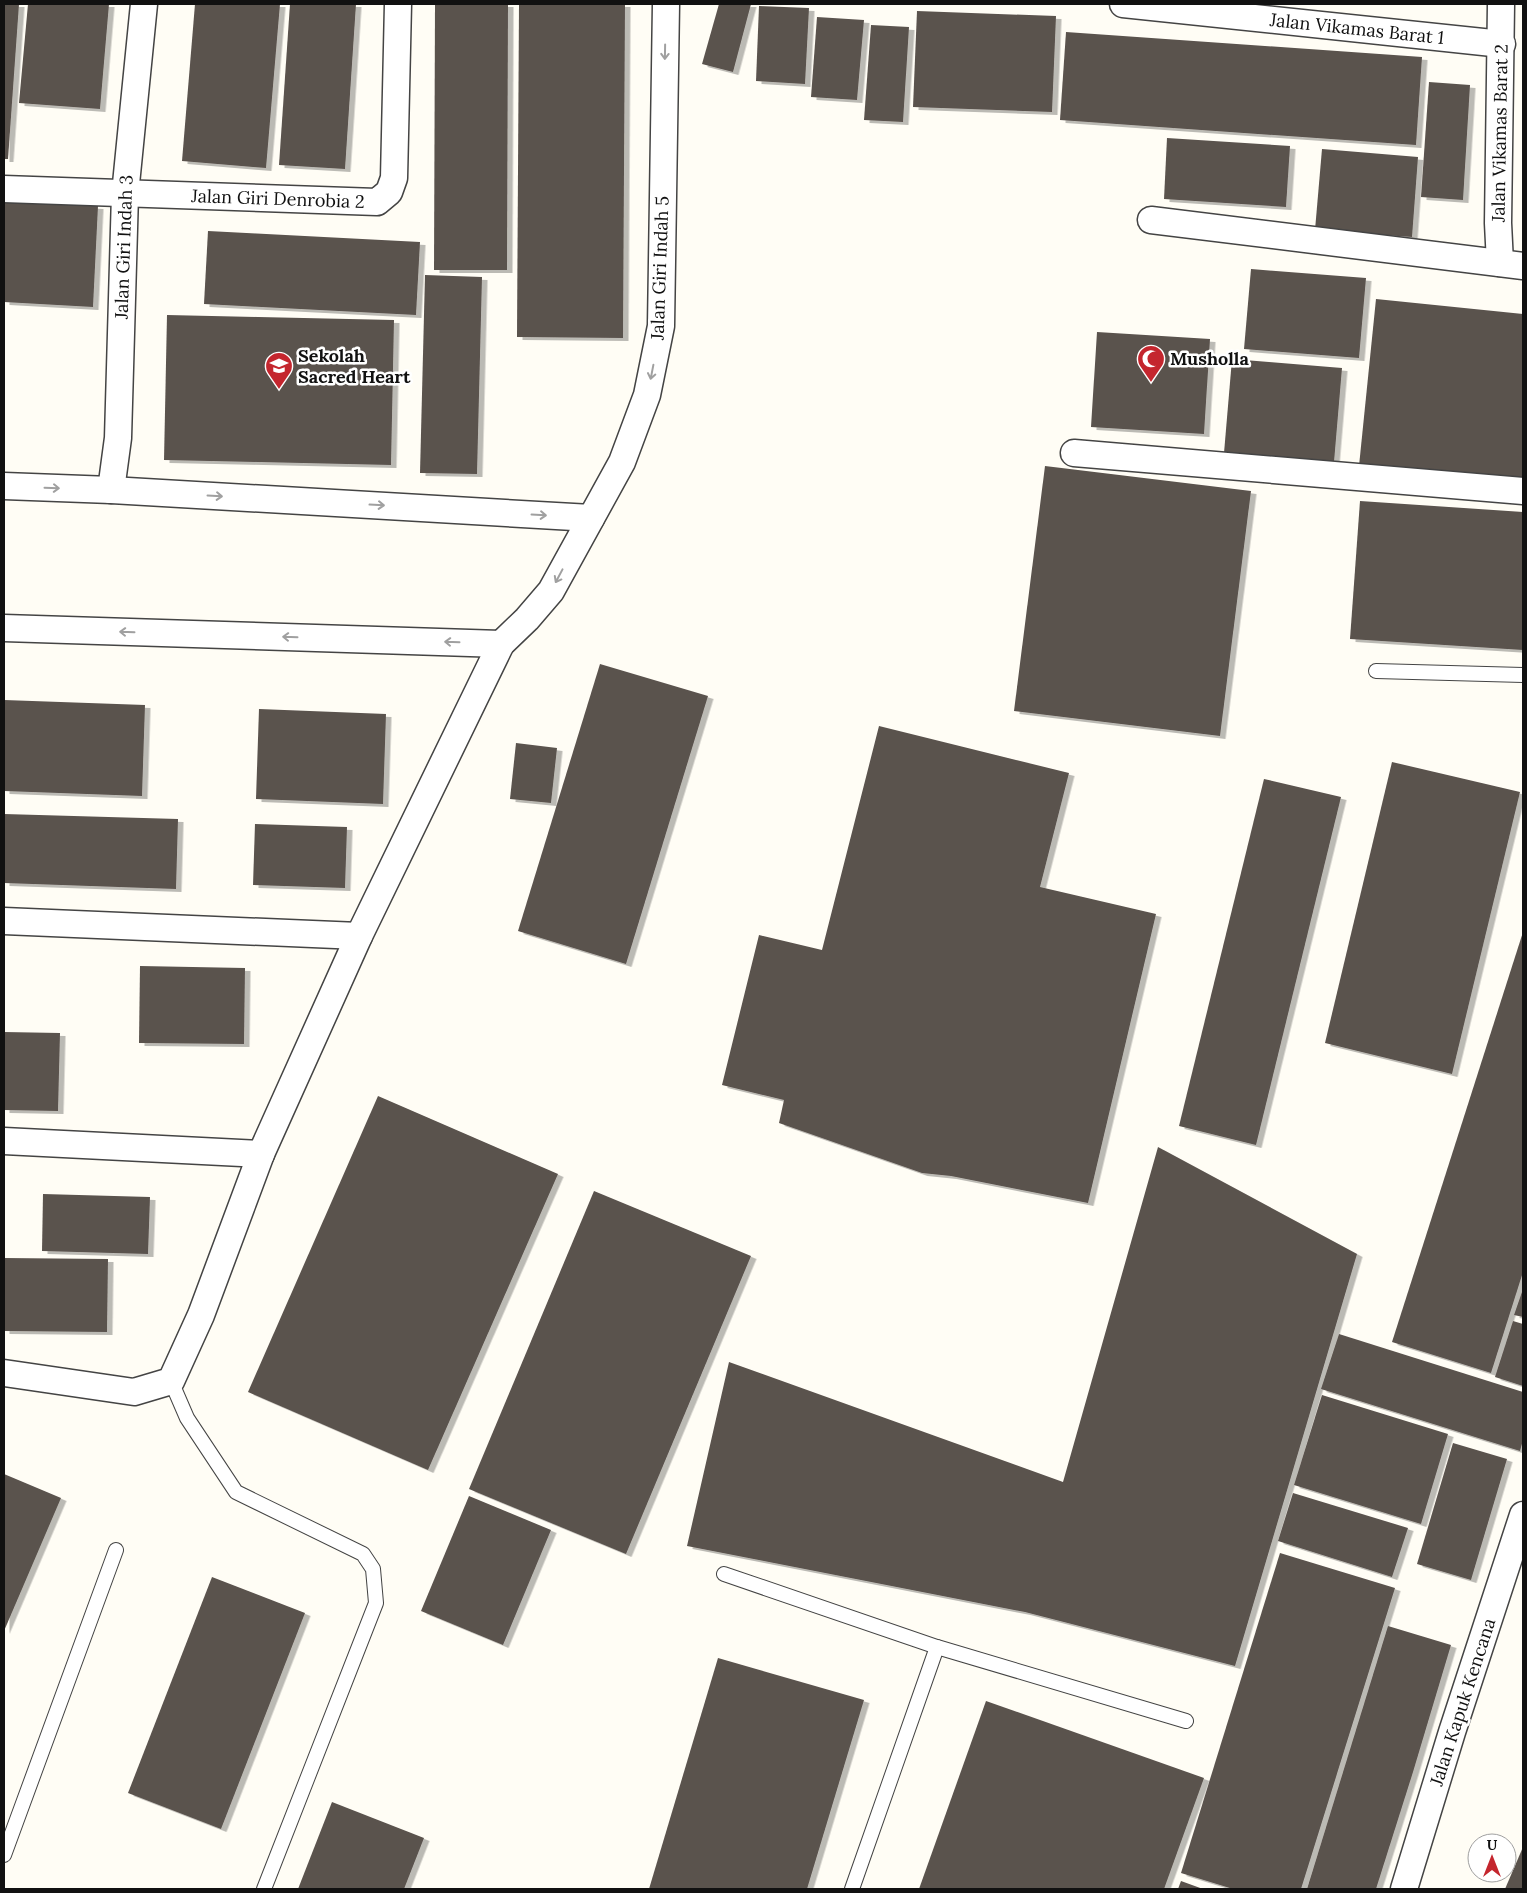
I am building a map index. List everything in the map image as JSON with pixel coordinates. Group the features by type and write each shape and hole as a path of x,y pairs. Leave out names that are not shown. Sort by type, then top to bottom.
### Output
{"street":[{"name":"Jalan Giri Indah 3","path":"111,490 118,438 125,194 144,4"},
{"name":"Jalan Giri Denrobia 2","path":"4,189 376,202 389,192 394,178 398,4"},
{"name":"Jalan Giri Indah 5","path":"501,644 527,619 551,591 622,462 648,395 661,326 666,4"},
{"name":"Jalan Vikamas Barat 1","path":"1123,4 1306,14 1502,44"},
{"name":"Jalan Vikamas Barat 2","path":"1502,4 1498,223 1512,264"},
{"path":"1151,220 1512,264"},
{"path":"1074,453 1523,491"},
{"path":"4,486 111,490 590,518"},
{"path":"4,628 501,644 359,936 261,1154 200,1315 171,1381 134,1392 4,1373"},
{"path":"4,921 359,936"},
{"path":"4,1141 261,1154"},
{"name":"Jalan Kapuk Kencana","path":"1404,1889 1452,1732 1523,1515"}],"lane":[{"path":"1376,671 1523,675"},
{"path":"171,1381 187,1418 236,1492 363,1554 372,1569 376,1603 264,1889"},
{"path":"4,1855 116,1550"},
{"path":"724,1574 937,1647 1186,1721"},
{"path":"852,1889 937,1647"}],"building":[{"path":"4,4 19,4 8,159 4,159"},
{"path":"28,4 109,4 100,109 19,103"},
{"path":"195,4 280,4 266,168 182,161"},
{"path":"290,4 356,4 345,169 279,165"},
{"path":"435,4 508,4 507,270 434,270"},
{"path":"519,4 625,4 623,338 517,337"},
{"path":"719,4 751,4 733,72 702,64"},
{"path":"759,6 809,8 805,84 756,81"},
{"path":"917,11 1056,16 1052,112 913,107"},
{"path":"817,17 864,20 857,100 811,97"},
{"path":"871,25 909,27 903,122 864,120"},
{"path":"1066,32 1422,57 1416,145 1060,120"},
{"path":"1429,82 1470,85 1463,200 1421,197"},
{"path":"1167,138 1290,146 1286,207 1164,199"},
{"path":"1322,149 1418,157 1412,237 1315,230"},
{"path":"4,201 98,206 93,307 4,302"},
{"path":"208,231 420,242 416,315 204,304"},
{"path":"1251,269 1366,278 1359,358 1244,349"},
{"path":"425,275 482,277 477,474 420,473"},
{"path":"1376,299 1523,314 1523,482 1359,466"},
{"name":"Sekolah Sacred Heart","path":"167,315 394,320 391,465 164,460"},
{"name":"Musholla","path":"1097,332 1210,339 1204,434 1091,427"},
{"path":"1232,359 1342,368 1334,462 1224,453"},
{"path":"1045,466 1251,491 1220,736 1014,711"},
{"path":"1360,501 1523,512 1523,650 1350,639"},
{"path":"600,664 708,696 626,964 518,931"},
{"path":"4,700 145,705 142,796 4,791"},
{"path":"259,709 386,714 383,804 256,799"},
{"path":"879,726 1069,773 1040,887 1156,914 1088,1203 951,1176 922,1173 779,1123 784,1100 722,1085 759,935 822,950"},
{"path":"516,743 557,748 551,803 510,799"},
{"path":"1392,762 1520,792 1452,1074 1325,1043"},
{"path":"1264,779 1341,797 1256,1145 1179,1126"},
{"path":"4,814 178,819 176,889 4,883"},
{"path":"255,824 347,827 345,888 253,885"},
{"path":"1523,932 1523,1272 1491,1373 1392,1342"},
{"path":"140,966 245,968 244,1044 139,1043"},
{"path":"4,1032 60,1033 58,1111 4,1110"},
{"path":"378,1096 558,1174 428,1470 248,1392"},
{"path":"1158,1147 1357,1254 1235,1666 1025,1612 687,1546 729,1362 1063,1482"},
{"path":"594,1191 751,1256 626,1554 469,1489"},
{"path":"43,1194 150,1197 148,1254 42,1251"},
{"path":"4,1258 108,1259 107,1332 4,1331"},
{"path":"1523,1289 1523,1317 1514,1315"},
{"path":"1513,1321 1523,1324 1523,1386 1495,1377"},
{"path":"1339,1334 1523,1392 1523,1440 1520,1451 1321,1389"},
{"path":"1322,1395 1448,1434 1421,1524 1294,1485"},
{"path":"1453,1443 1507,1459 1471,1580 1417,1564"},
{"path":"4,1474 61,1498 4,1631"},
{"path":"1293,1493 1408,1528 1392,1577 1278,1541"},
{"path":"469,1496 551,1530 503,1645 421,1611"},
{"path":"1280,1553 1395,1588 1301,1889 1233,1889 1181,1873"},
{"path":"212,1577 305,1613 221,1829 128,1793"},
{"path":"1388,1626 1451,1645 1413,1772 1376,1889 1307,1889"},
{"path":"718,1658 864,1700 807,1889 649,1889"},
{"path":"986,1701 1204,1778 1164,1889 919,1889"},
{"path":"332,1802 424,1838 404,1889 298,1889"},
{"path":"1523,1847 1523,1889 1505,1889 1508,1883 1517,1883 1517,1861"},
{"path":"1181,1881 1203,1889 1178,1889"}],"place":[{"name":"Musholla","path":"1151,383"},
{"name":"Sekolah Sacred Heart","path":"279,390"}]}
